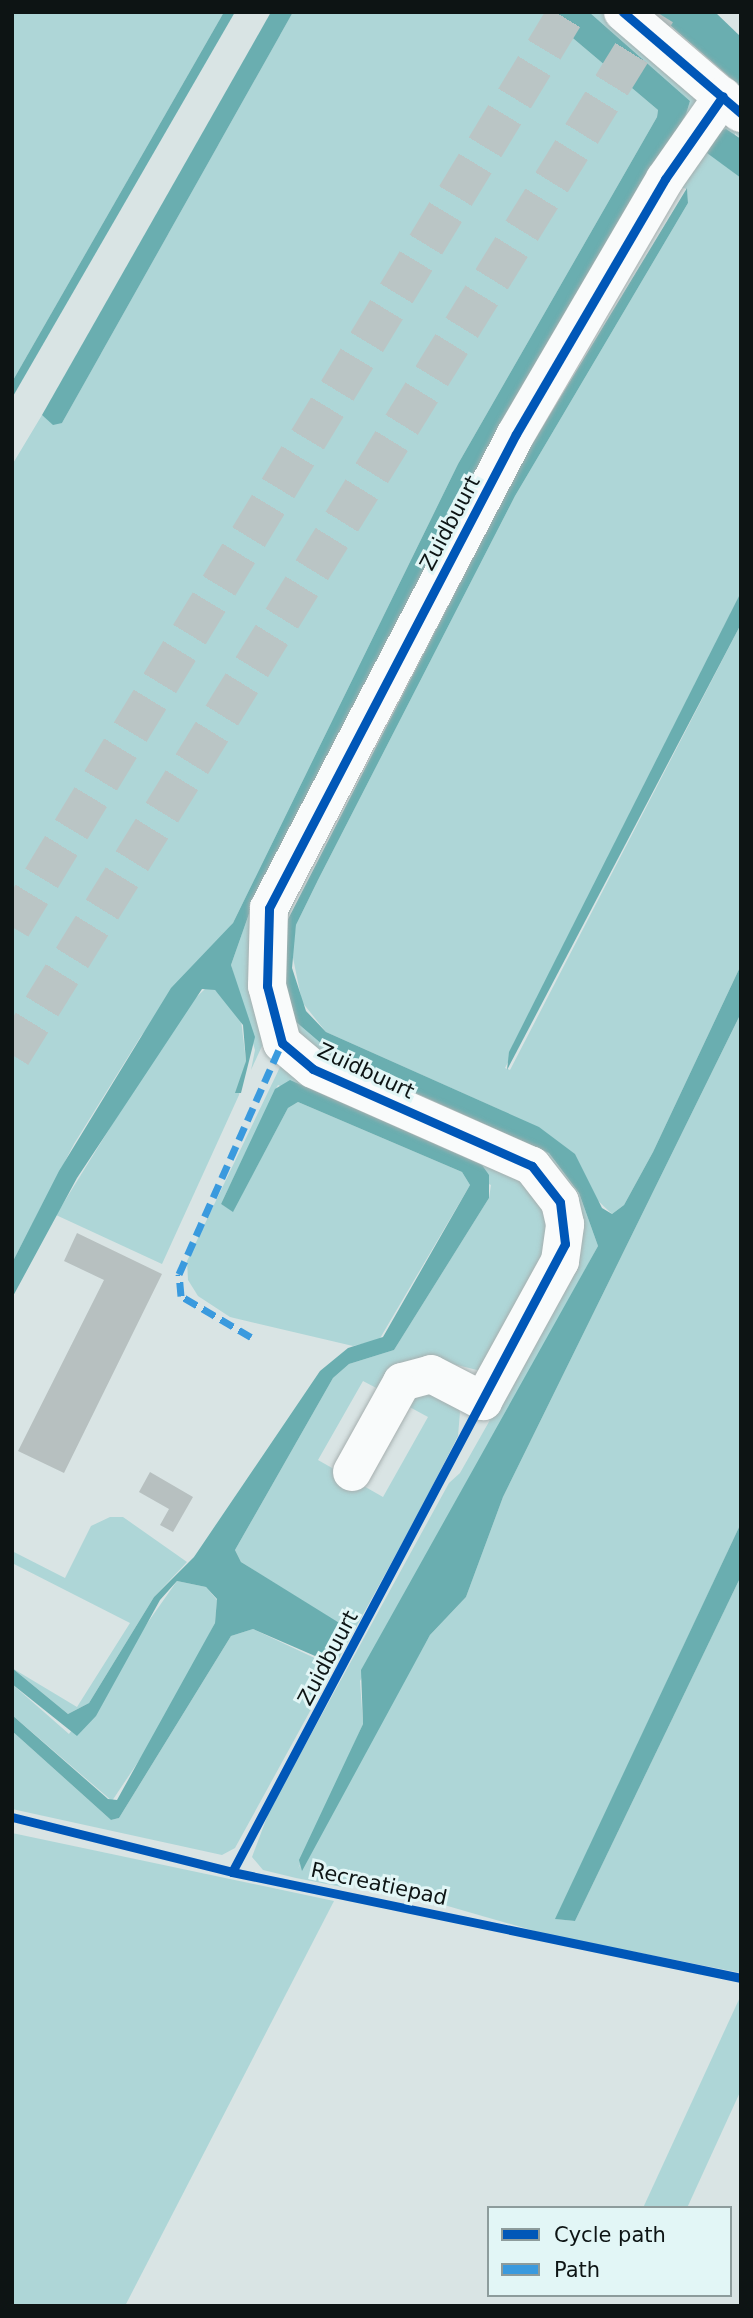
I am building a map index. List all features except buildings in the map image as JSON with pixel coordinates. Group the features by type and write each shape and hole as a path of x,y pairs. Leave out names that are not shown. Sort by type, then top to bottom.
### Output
{"street":[{"name":"Zuidbuurt","path":"352,1472 402,1382 430,1374 483,1401 560,1261 565,1244 560,1202 531,1166 313,1069 282,1043 267,986 269,908 516,434 665,179 732,105 623,12"}],"shaded area":[{"path":"12,12 224,12 12,382"},
{"path":"224,12 235,12 12,398 12,382"},
{"path":"271,12 293,12 62,423 53,425 42,415"},
{"path":"293,12 542,12 658,110 657,117 458,464 233,923 141,1036 74,1144 12,1263 12,465 42,415 62,423"},
{"path":"542,12 589,12 690,101 686,114 250,911 231,965 255,1037 241,1093 235,1093 246,1061 243,1025 215,990 202,989 77,1178 12,1298 12,1263 59,1171 171,988 233,923 458,464 657,117 658,110"},
{"path":"589,12 608,12 699,101 659,177 690,101"},
{"path":"655,12 715,12 741,37 741,87"},
{"path":"717,121 741,128 741,139 735,133 734,172 741,178 741,592 505,1068 510,1070 741,624 741,965 653,1152 624,1205 612,1214 503,1111 326,1032 302,1002 292,953 296,925 515,496 688,203 687,189 672,185"},
{"path":"726,129 741,139 741,178 707,153 717,132"},
{"path":"687,188 688,203 515,496 318,880 296,925 292,968 306,1011 326,1032 539,1127 575,1154 602,1208 612,1214 624,1205 653,1152 741,965 741,1013 503,1497 466,1597 430,1635 302,1871 299,1860 363,1724 361,1670 598,1246 579,1193 549,1153 338,1058 295,1021 283,985 283,929 525,456"},
{"path":"741,592 741,624 507,1070 509,1052"},
{"path":"341,784 283,929 295,1021 338,1058 549,1153 579,1193 598,1246 360,1681 363,1724 298,1869 430,1635 466,1597 503,1497 741,1013 741,1523 556,1919 575,1921 741,1576 741,1973 545,1934 354,1879 342,1887 296,1878 263,1870 252,1857 270,1809 449,1483 460,1473 499,1404 571,1206 301,1044 272,948"},
{"path":"250,911 262,1046 251,1070 255,1050 231,965"},
{"path":"206,988 215,990 241,1020 246,1061 239,1095 162,1264 56,1215 183,1010"},
{"path":"281,1065 527,1174 555,1234 485,1372 441,1361 382,1391 363,1381 318,1460 383,1497 428,1417 404,1404 418,1389 456,1404 460,1412 458,1436 417,1516 235,1848 222,1855 12,1809 12,1731 111,1820 119,1818 231,1636 253,1629 319,1660 340,1624 241,1562 235,1550 333,1378 349,1364 394,1350 489,1198 491,1185 278,1085 221,1204 233,1211 288,1108 298,1102 462,1172 470,1185 379,1340 353,1346 230,1317 198,1296 188,1280 187,1261"},
{"path":"290,1080 482,1165 489,1175 489,1198 394,1350 349,1364 333,1378 235,1550 241,1562 341,1624 322,1659 253,1629 231,1636 119,1818 111,1820 12,1731 12,1715 108,1799 117,1800 215,1623 217,1599 206,1587 177,1581 160,1600 96,1716 77,1736 12,1684 12,1668 68,1714 89,1703 154,1597 194,1557 320,1371 348,1348 383,1337 470,1185 462,1172 298,1102 288,1108 233,1212 221,1204 275,1089"},
{"path":"110,1517 123,1517 187,1562 154,1597 89,1703 68,1714 12,1668 77,1707 130,1623 12,1563 12,1551 65,1578 91,1526"},
{"path":"741,1523 741,1576 575,1921 555,1919"},
{"path":"177,1581 206,1587 217,1600 215,1623 164,1723 112,1801 12,1715 12,1684 69,1734"},
{"path":"12,1833 334,1901 125,2306 12,2306"},
{"path":"741,1995 741,2090 688,2206 644,2206"}],"tunnel":[{"path":"12,927 567,12"},
{"path":"12,1055 657,12"}],"marked path":[{"path":"251,1337 181,1296 179,1274 282,1043"}],"cycle path":[{"path":"623,12 741,113"},
{"path":"232,1872 565,1244 560,1202 532,1166 313,1069 282,1043 267,986 269,908 516,434 665,179 723,96"},
{"name":"Recreatiepad","path":"12,1817 232,1872 741,1978"}]}
